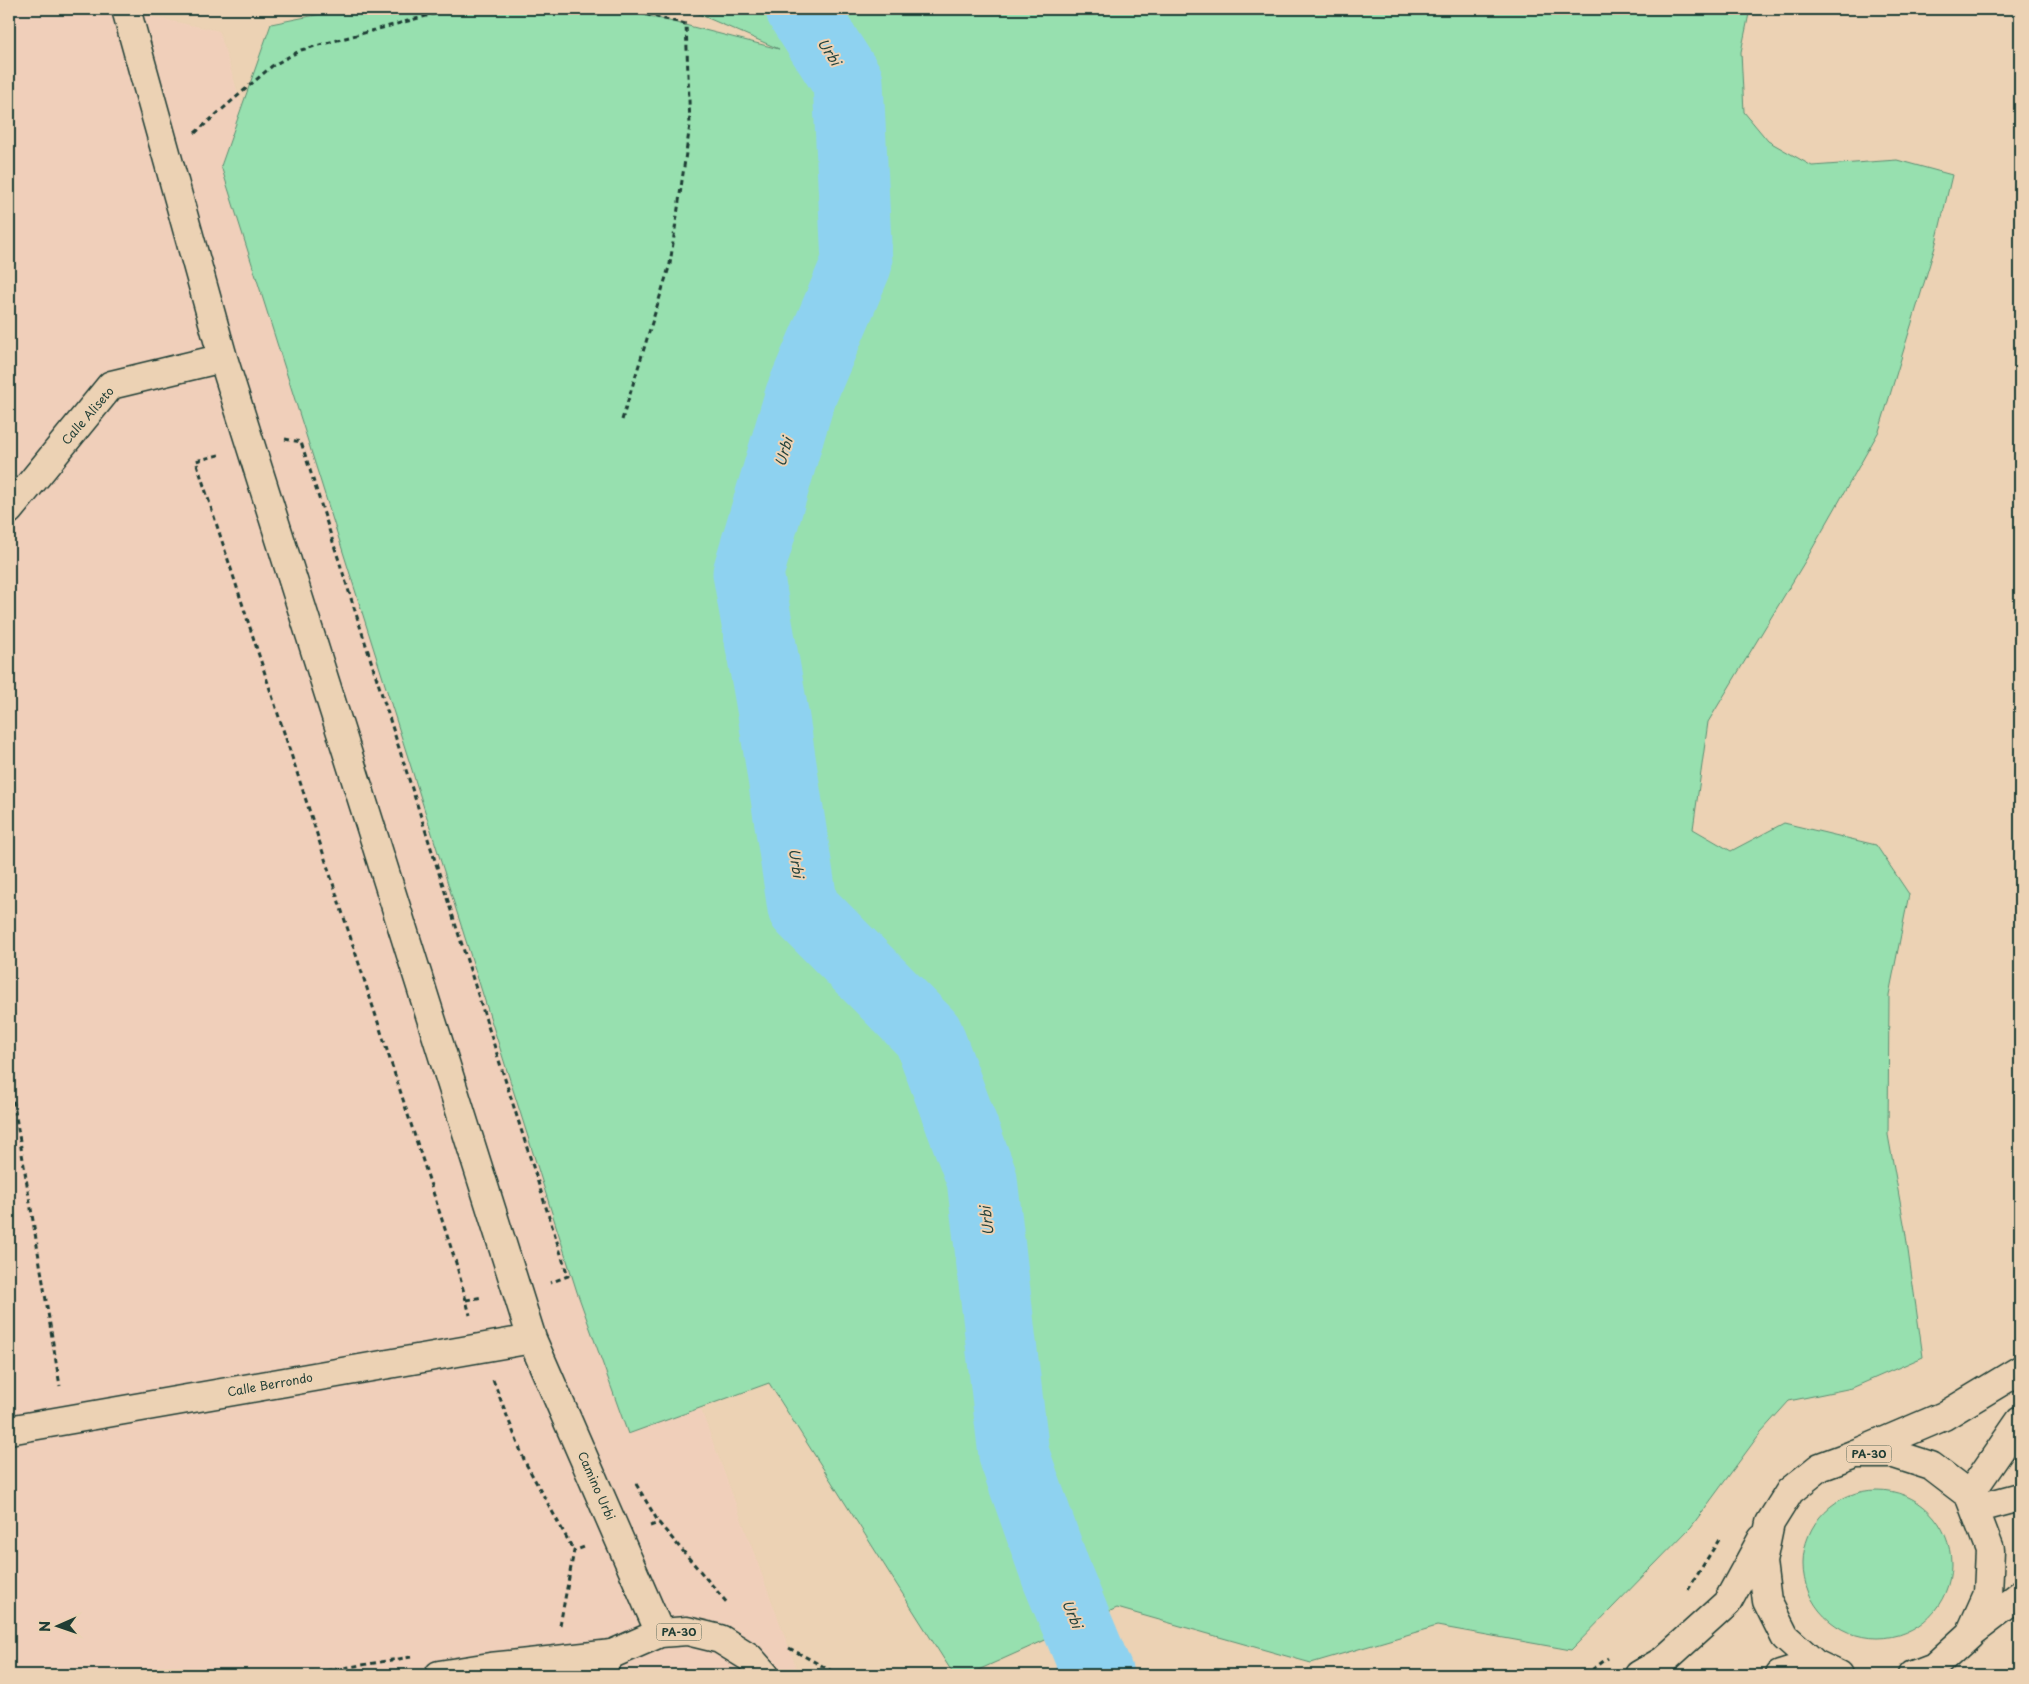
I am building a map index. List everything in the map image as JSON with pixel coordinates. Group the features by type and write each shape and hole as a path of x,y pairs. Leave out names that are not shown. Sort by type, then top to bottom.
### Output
{"main road":[{"name":"Camino Urbi","path":"126,9 223,358 532,1339 660,1633"},
{"name":"Calle Aliseto","path":"9,510 111,385 223,358"},
{"name":"Calle Berrondo","path":"9,1430 65,1422 532,1339"},
{"path":"1855,1454 1944,1416 2020,1370"},
{"path":"1972,1502 2020,1421"},
{"name":"PA-30","path":"1639,1675 1663,1662 1727,1603 1770,1523 1790,1491 1820,1467 1855,1454 1894,1454 1931,1466 1972,1502"},
{"path":"1972,1502 2020,1497"},
{"path":"1970,1634 1988,1594 1990,1550 1972,1502"},
{"name":"PA-30","path":"1770,1523 1762,1562 1767,1601 1785,1638 1830,1672"},
{"path":"1926,1672 1970,1634 2020,1595"},
{"name":"PA-30","path":"594,1675 612,1654 660,1633 687,1631 720,1639 749,1657 765,1675"},
{"path":"439,1675 490,1667 612,1654"},
{"name":"PA-30","path":"1780,1675 1830,1672"}],"path":[{"path":"168,157 272,66 301,50 452,9"},
{"path":"622,9 686,24 690,125 670,264 622,420"},
{"path":"542,1287 568,1276 301,442 283,438 196,461 456,1263 480,1348 526,1462 574,1551 559,1631"},
{"path":"9,1074 65,1422"},
{"path":"635,1484 659,1523 733,1610"},
{"path":"574,1551 616,1534 659,1523"},
{"path":"787,1647 839,1675"},
{"path":"300,1675 418,1655"}],"shaded area":[{"path":"9,9 114,9 219,31 379,557 673,1334 799,1675 9,1675"}],"green space":[{"path":"346,9 622,9 779,49 687,9 1750,9 1741,52 1744,112 1768,141 1812,166 1897,160 1952,175 1935,247 1879,431 1807,558 1708,722 1693,829 1731,851 1784,823 1876,845 1909,894 1889,995 1888,1135 1905,1229 1923,1357 1852,1388 1789,1401 1761,1432 1691,1527 1571,1650 1437,1626 1311,1663 1117,1608 967,1675 954,1675 769,1383 628,1434 577,1292 221,166 271,24"},
{"path":"1877,1490 1905,1496 1929,1512 1945,1536 1951,1564 1945,1592 1929,1616 1905,1632 1877,1638 1849,1632 1825,1616 1809,1592 1803,1564 1809,1536 1825,1512 1849,1496"}],"waterway":[{"name":"Urbi","path":"801,9 848,82 857,263 800,397 748,573 774,719 803,908 928,1035 982,1179 1014,1455 1057,1576 1098,1675"}]}
